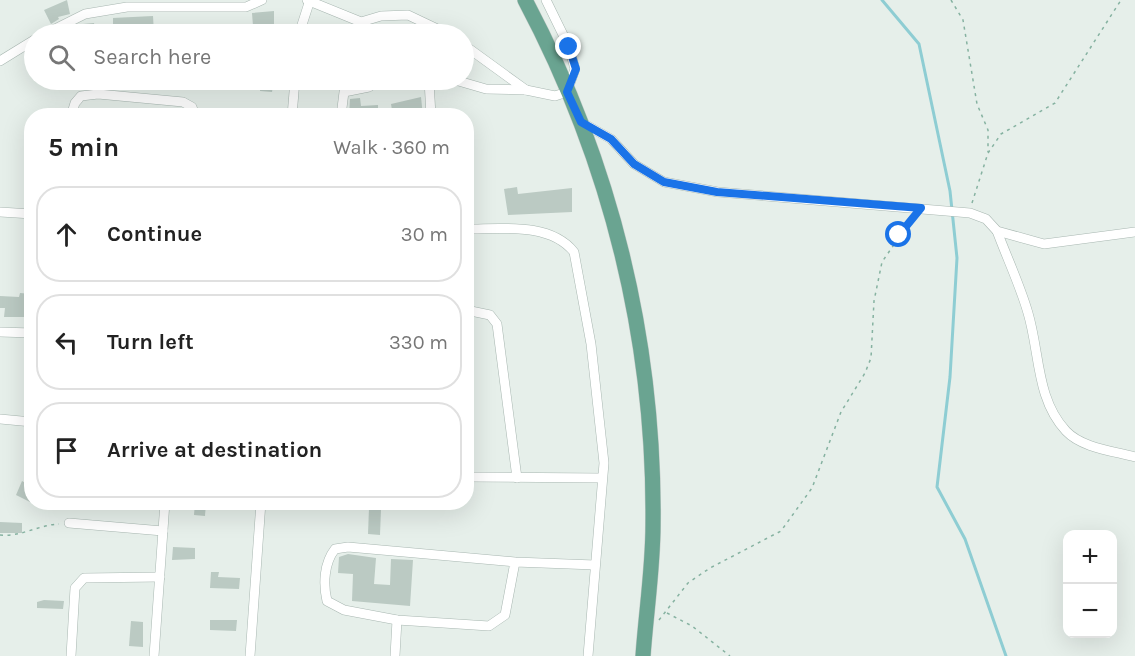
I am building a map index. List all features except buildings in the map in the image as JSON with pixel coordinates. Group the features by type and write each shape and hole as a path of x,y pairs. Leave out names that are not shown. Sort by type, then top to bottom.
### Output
{"main road":[{"path":"525,0 544,36 581,122 608,196 636,312 648,395 653,526 643,656"}],"street":[{"path":"65,24 85,14 127,7 246,7 262,0"},
{"path":"474,86 486,89 526,90 555,96 567,92 576,69 569,47 546,0"},
{"path":"302,24 308,2 327,7 361,22 381,16 408,15 428,24"},
{"path":"0,61 24,46"},
{"path":"474,52 526,90"},
{"path":"293,108 294,90"},
{"path":"341,108 344,92 354,90"},
{"path":"430,90 431,108"},
{"path":"73,108 81,96 98,94 183,102 192,108"},
{"path":"581,122 611,139 634,164 664,182 717,192 970,213 986,219 997,231 1029,314 1044,391 1054,414 1067,432 1078,440 1135,457"},
{"path":"0,212 24,214"},
{"path":"474,229 530,230 566,242 574,252 591,344 604,463 588,656"},
{"path":"997,231 1044,244 1135,232"},
{"path":"474,312 490,315 497,324 517,478"},
{"path":"0,332 24,333"},
{"path":"0,419 24,421"},
{"path":"474,477 602,478"},
{"path":"154,656 164,510"},
{"path":"250,656 260,510"},
{"path":"69,524 163,531"},
{"path":"515,562 505,615 489,626 397,620 344,610 327,601 324,588 328,558 335,549 348,547 515,562 595,565"},
{"path":"71,656 75,588 84,578 160,577"},
{"path":"395,656 397,620"}],"path":[{"path":"951,0 963,20 977,104 988,130 988,153 970,213"},
{"path":"988,153 1001,135 1055,103 1121,0"},
{"path":"659,621 688,583 710,567 781,531 812,488 841,412 865,373 871,358 873,308 882,262 899,235 921,208"},
{"path":"0,535 16,536 46,525 69,524"},
{"path":"666,612 692,626 730,656"}],"waterway":[{"path":"882,0 919,44 950,191 957,258 950,377 937,487 965,539 1006,656"}],"route":[{"path":"569,47 576,69 567,92 581,122 611,139 634,164 664,182 717,192 921,208 899,235"}]}
